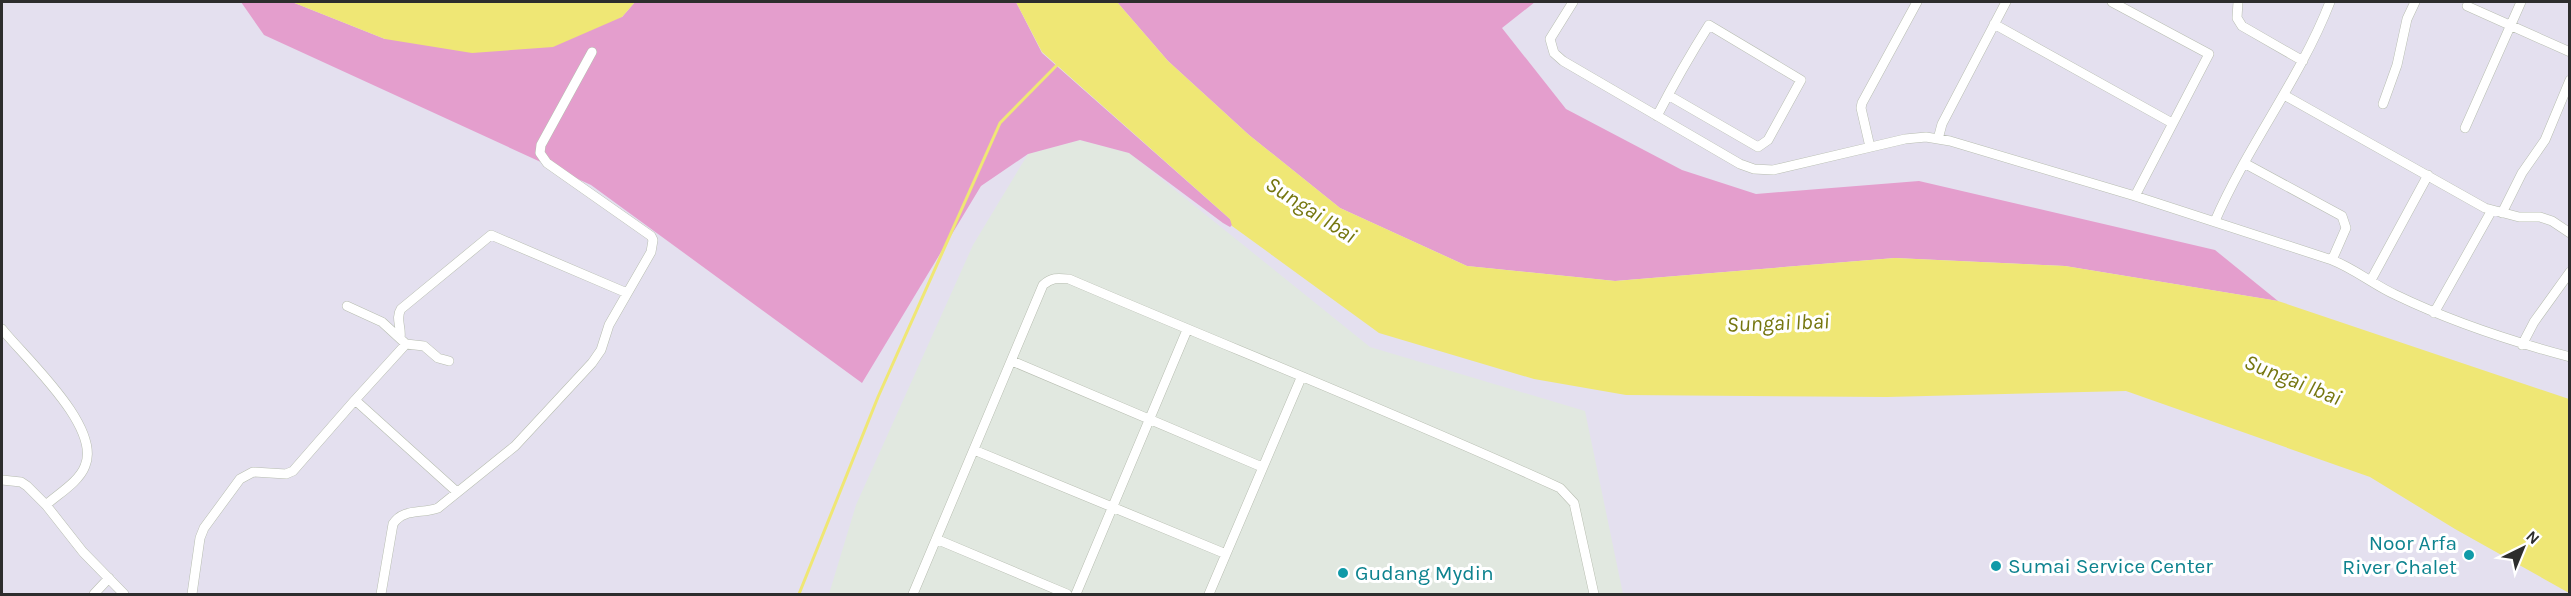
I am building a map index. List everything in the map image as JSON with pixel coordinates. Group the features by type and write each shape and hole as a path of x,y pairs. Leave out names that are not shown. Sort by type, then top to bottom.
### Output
{"street":[{"path":"1573,2 1550,39 1554,53 1563,61 1740,164 1768,170 1905,139 1938,139 2135,196 2332,260 2357,271 2393,294 2434,313 2522,345 2570,357"},
{"path":"1870,147 1861,108 1862,103 1917,2"},
{"path":"1938,139 1942,124 2006,2"},
{"path":"2112,2 2209,54 2135,196"},
{"path":"2238,2 2236,18 2242,26 2301,65"},
{"path":"2215,221 2244,163 2301,65 2330,2"},
{"path":"2383,104 2397,65 2407,20 2415,2"},
{"path":"2465,128 2521,2"},
{"path":"2467,6 2570,52"},
{"path":"1994,24 2172,123"},
{"path":"1657,116 1668,95 1709,25 1801,80 1768,140 1758,147 1668,95"},
{"path":"381,594 393,524 396,519 407,512 429,512 438,508 515,446 592,363 601,350 609,325 651,252 654,240 651,236 547,163 540,153 541,145 592,52"},
{"path":"2502,213 2522,173 2545,140 2570,80"},
{"path":"2283,95 2492,210 2519,217 2540,217 2552,221 2570,233"},
{"path":"2244,163 2342,216 2346,228 2332,260"},
{"path":"2371,280 2420,171"},
{"path":"2434,313 2492,210"},
{"path":"403,341 398,317 401,309 491,235 627,293"},
{"path":"2522,345 2534,322 2570,272"},
{"path":"913,594 1043,285 1050,279 1058,278 1069,279 1301,378 1432,430 1560,488 1574,503 1594,594"},
{"path":"347,306 382,322 403,341 424,346 438,358 449,361"},
{"path":"2,329 64,400 76,417 86,439 88,459 85,468 46,505"},
{"path":"1076,594 1187,330"},
{"path":"192,594 200,538 204,528 240,478 253,472 286,474 293,471 403,341"},
{"path":"1012,361 1262,467"},
{"path":"1209,594 1301,378"},
{"path":"355,400 457,492"},
{"path":"974,450 1226,555"},
{"path":"2,480 21,482 46,505 83,552 124,594"},
{"path":"936,539 1067,594"},
{"path":"93,594 109,578"}],"shaded area":[{"path":"241,2 292,2 385,39 622,17 635,2 1016,2 1042,53 1233,224 1230,227 1223,223 1129,153 1080,140 1028,154 981,186 862,383 591,185 264,35"},
{"path":"1117,2 1535,2 1502,28 1566,109 1682,170 1756,194 1919,181 2215,250 2278,301 2065,266 1895,258 1615,281 1467,266 1340,208 1249,135 1168,61"},
{"path":"1080,140 1129,153 1370,347 1585,411 1623,594 829,594 856,505 973,245 1028,154"}],"water":[{"path":"292,2 635,2 622,17 553,47 472,53 385,39"},
{"name":"Sungai Ibai","path":"1016,2 1117,2 1168,61 1249,135 1340,208 1467,266 1615,281 1895,258 2065,266 2278,301 2569,399 2569,593 2455,529 2370,477 2126,391 1887,397 1626,395 1534,379 1379,333 1232,226 1230,219 1042,52"}],"waterway":[{"path":"799,594 878,397 1000,123 1058,64"}],"place":[{"name":"Noor Arfa River Chalet","path":"2469,555"},
{"name":"Sumai Service Center","path":"1996,566"},
{"name":"Gudang Mydin","path":"1343,573"}]}
